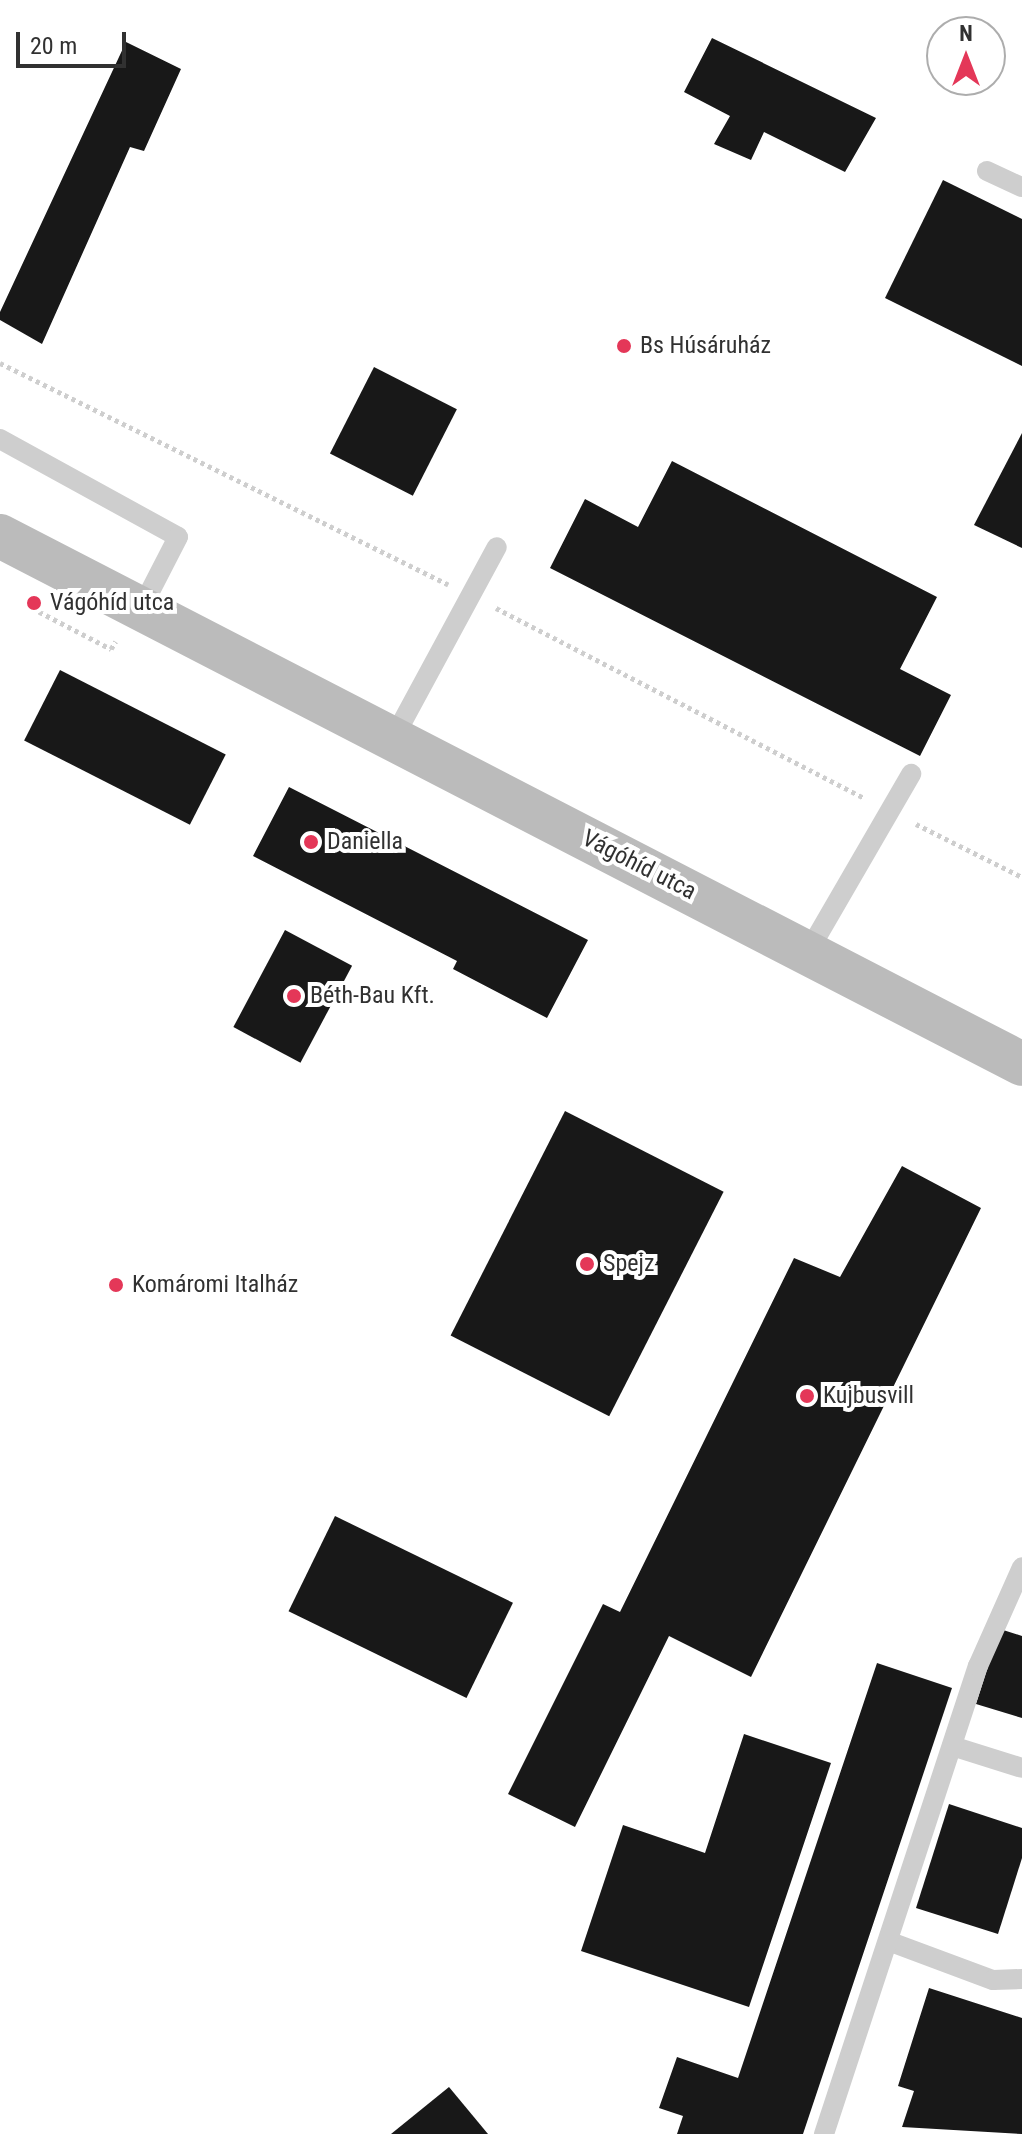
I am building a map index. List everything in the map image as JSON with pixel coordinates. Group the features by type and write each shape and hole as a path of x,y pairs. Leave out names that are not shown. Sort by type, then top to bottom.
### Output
{"main road":[{"name":"Vágóhíd utca","path":"0,536 1022,1064"}],"lane":[{"path":"987,171 1022,187"},
{"path":"0,439 178,537 141,609"},
{"path":"393,739 497,547"},
{"path":"808,952 886,809 911,774"},
{"path":"824,2134 952,1746 1022,1567"},
{"path":"952,1746 1022,1768"},
{"path":"888,1941 993,1980 1022,1979"}],"path":[{"path":"0,363 471,595 1022,877"},
{"path":"32,608 111,649"}],"building":[{"path":"712,38 876,118 845,172 764,132 751,160 714,144 730,116 684,92"},
{"path":"126,42 181,69 144,151 130,147 42,344 0,320 0,312"},
{"path":"943,180 1022,219 1022,366 885,298"},
{"path":"374,367 457,409 413,496 330,453"},
{"path":"1022,433 1022,548 974,525"},
{"path":"672,461 937,597 900,669 951,695 920,756 550,568 585,499 638,527"},
{"path":"60,670 226,754 190,825 24,740"},
{"path":"289,787 588,940 547,1018 453,969 457,961 253,856"},
{"name":"Béth-Bau Kft.","path":"285,930 352,966 300,1063 233,1027"},
{"name":"Spejz","path":"565,1111 724,1192 609,1416 451,1336"},
{"name":"Kujbusvill","path":"902,1166 981,1208 751,1677 669,1636 575,1827 508,1794 603,1604 620,1612 794,1258 840,1277"},
{"path":"335,1516 513,1603 466,1698 289,1611"},
{"path":"1000,1629 1022,1636 1022,1718 976,1704"},
{"path":"877,1663 952,1688 803,2134 677,2134 683,2116 659,2108 677,2057 738,2078"},
{"path":"744,1734 831,1763 749,2007 581,1951 623,1825 705,1853"},
{"path":"949,1804 1022,1828 1022,1858 998,1934 916,1908"},
{"path":"929,1988 1022,2018 1022,2134 902,2127 914,2091 898,2086"},
{"path":"449,2087 488,2134 391,2134"}],"place":[{"name":"Bs Húsáruház","path":"624,346"},
{"name":"Vágóhíd utca","path":"34,603"},
{"name":"Daniella","path":"311,842"},
{"name":"Béth-Bau Kft.","path":"294,996"},
{"name":"Spejz","path":"587,1264"},
{"name":"Komáromi Italház","path":"116,1285"},
{"name":"Kujbusvill","path":"807,1396"}]}
